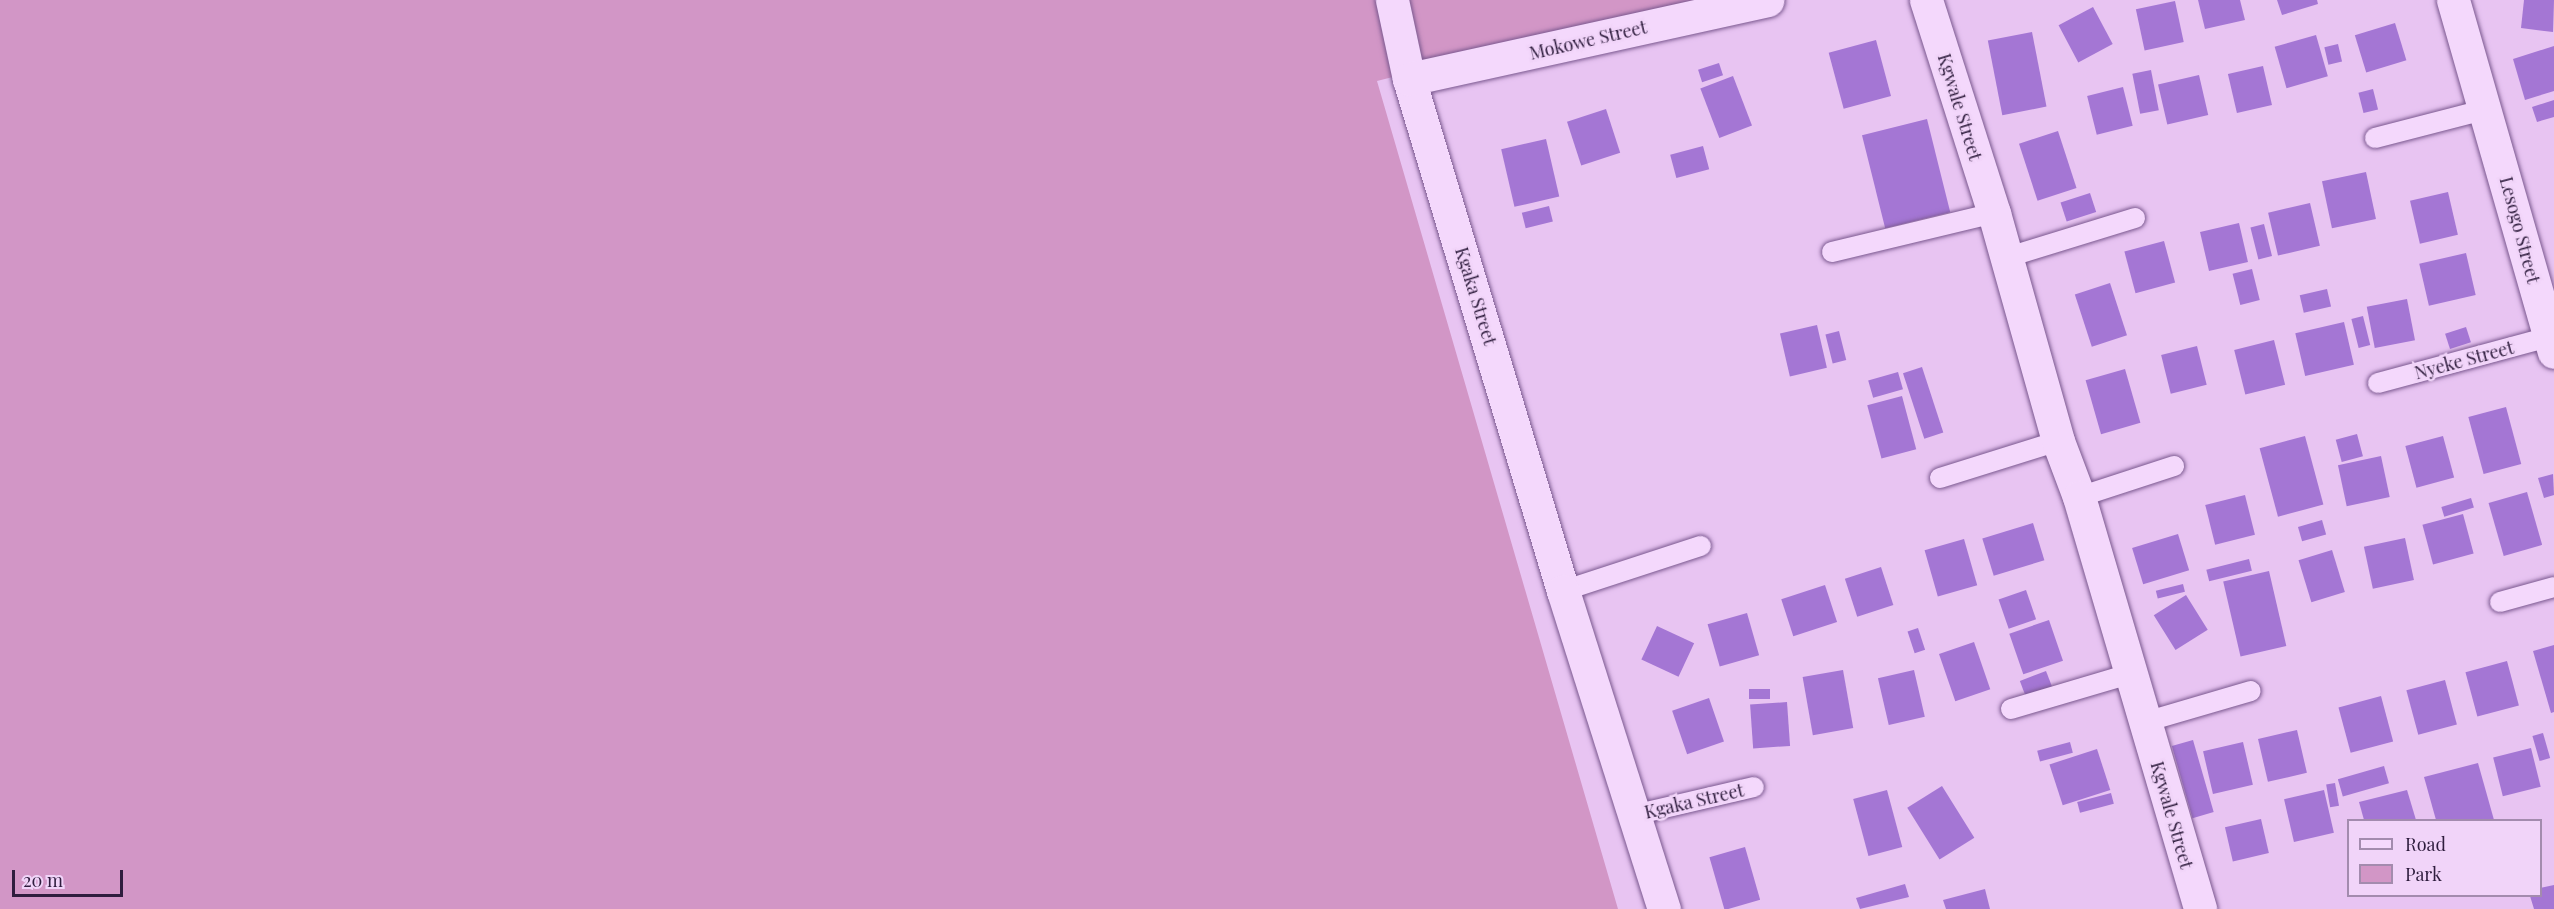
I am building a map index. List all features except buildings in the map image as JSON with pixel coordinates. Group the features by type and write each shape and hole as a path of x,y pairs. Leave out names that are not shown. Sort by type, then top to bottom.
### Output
{"street":[{"name":"Kgaka Street","path":"1392,0 1409,79 1563,591 1664,909"},
{"name":"Mokowe Street","path":"1409,79 1767,0"},
{"name":"Kgwale Street","path":"1926,0 1994,213 2058,441 2079,497 2129,674 2200,909"},
{"name":"Lesogo Street","path":"2452,0 2487,109 2552,344"}],"lane":[{"path":"2375,138 2487,109"},
{"path":"1832,252 1994,213"},
{"path":"2005,258 2135,218"},
{"name":"Nyeke Street","path":"2378,383 2552,344"},
{"path":"1940,478 2058,441"},
{"path":"2079,497 2174,466"},
{"path":"1563,591 1701,546"},
{"path":"2500,602 2554,587"},
{"path":"2011,710 2129,674"},
{"path":"2145,722 2251,691"},
{"name":"Kgaka Street","path":"1634,815 1754,787"}],"green space":[{"path":"0,0 1695,0 1377,81 1618,909 0,909"}]}
